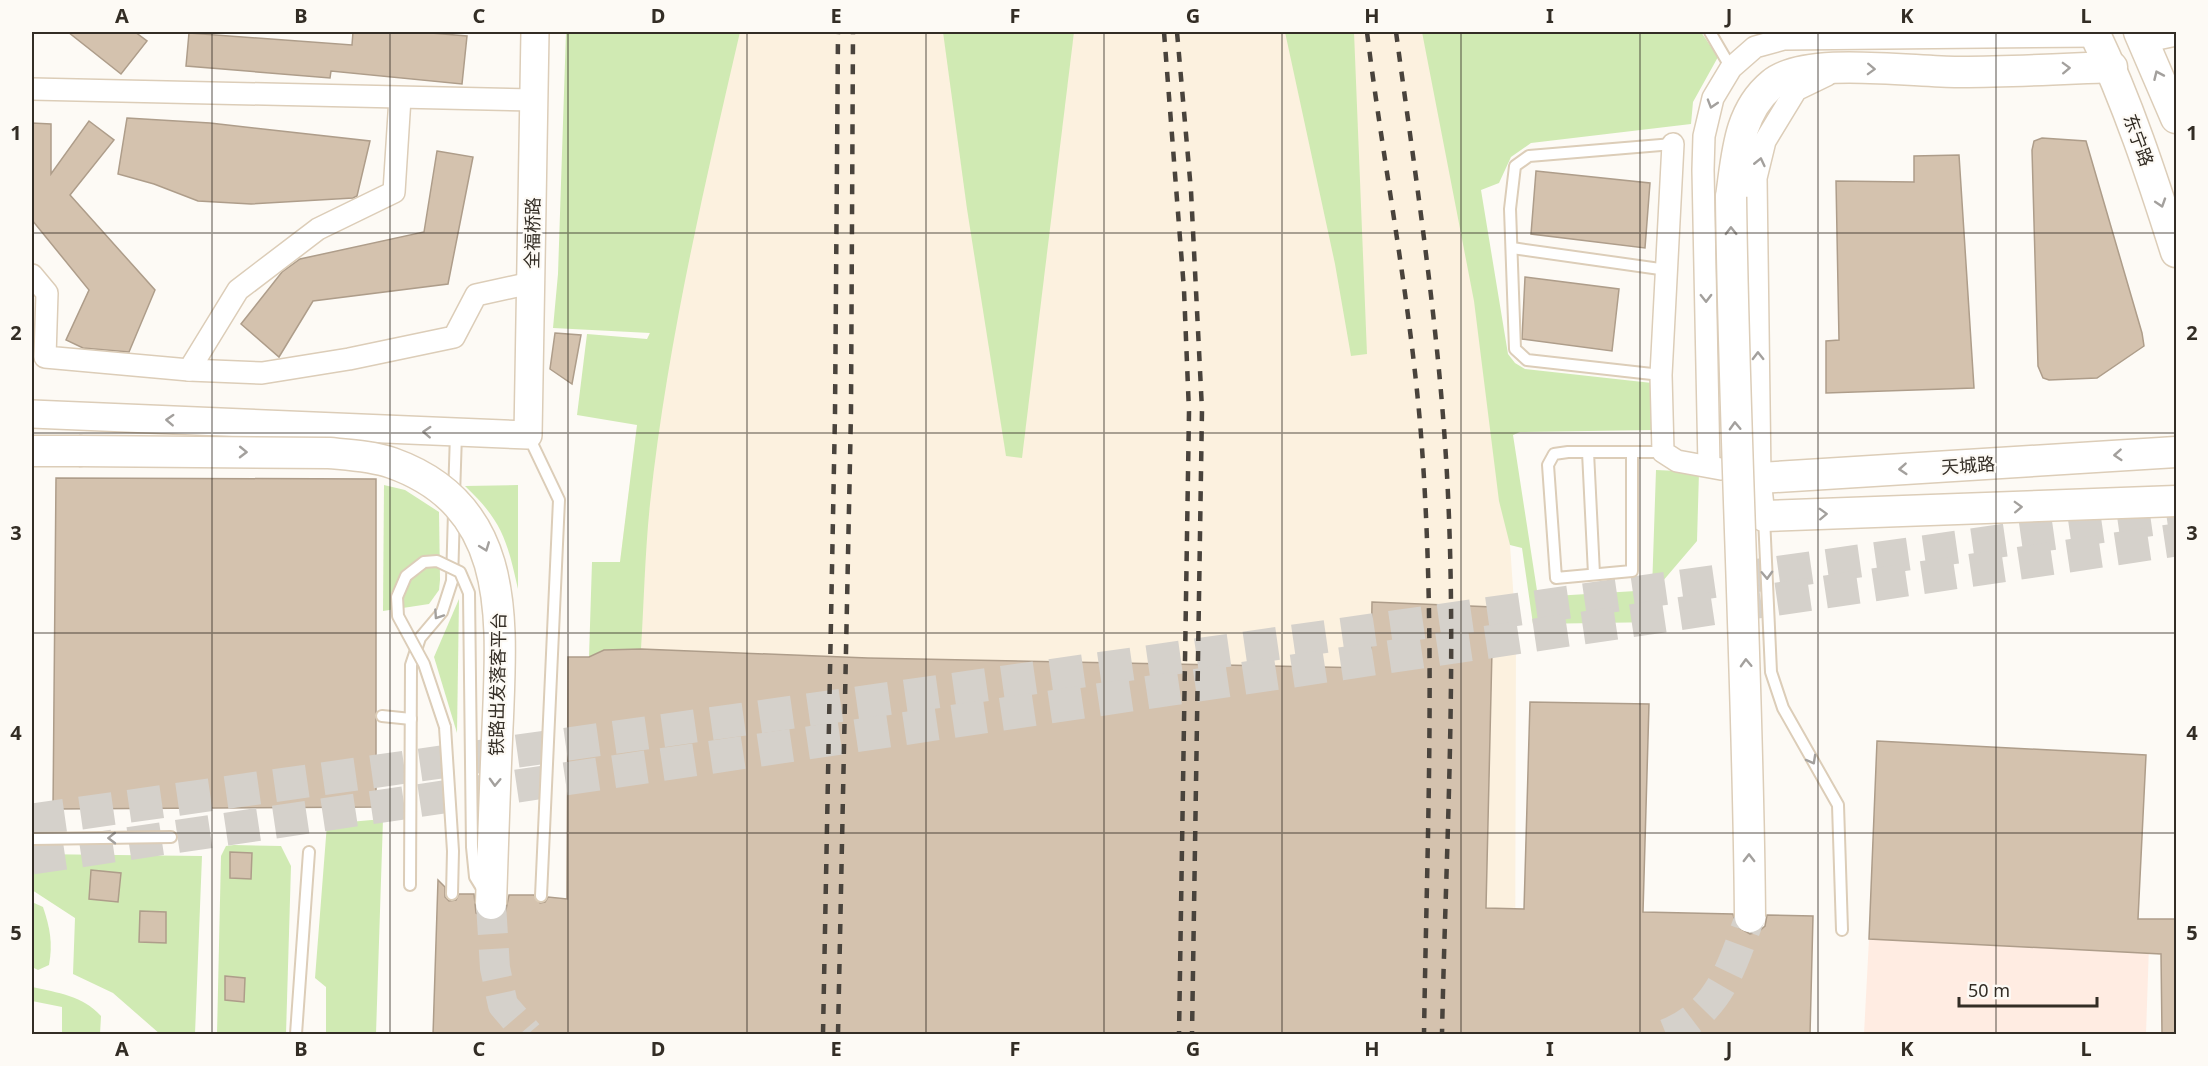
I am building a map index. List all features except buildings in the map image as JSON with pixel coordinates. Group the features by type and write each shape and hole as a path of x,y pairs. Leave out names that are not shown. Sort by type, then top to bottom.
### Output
{"main road":[{"name":"东宁路","path":"2095,34 2112,67 2145,155 2176,252"},
{"path":"2141,37 2176,118"},
{"path":"1750,916 1749,731 1734,389 1731,197 1741,134 1751,105 1773,82 1797,72 1840,68 1960,72 2112,67"},
{"name":"铁路出发落客平台","path":"33,459 79,451 329,453 366,457 391,463 419,476 445,494 466,515 481,536 493,571 501,631 491,904"},
{"name":"天城路","path":"1760,478 2176,452"},
{"path":"1764,516 2176,501"}],"street":[{"name":"全福桥路","path":"528,435 535,32"},
{"path":"1709,466 1704,136 1713,98 1731,68 1755,47 1784,39 2095,34"},
{"path":"2141,37 2176,34"},
{"path":"1764,516 1760,478 1756,178 1765,141 1796,90 1840,68"},
{"path":"32,88 534,100"},
{"path":"189,370 238,290 318,229 394,192 400,98"},
{"path":"1673,144 1661,375 1663,452 1677,461 1760,478"},
{"path":"32,275 47,293 45,357 189,370 262,373 350,359 454,337 476,295 531,283"},
{"path":"32,414 528,435"}],"lane":[{"path":"1710,32 1731,68"},
{"path":"1661,375 1527,360 1515,348 1510,209 1515,166 1529,156 1673,144"},
{"path":"1512,248 1667,270"},
{"path":"410,885 411,665 420,638 442,612 452,581 456,433"},
{"path":"528,435 559,500 541,896"},
{"path":"1632,452 1632,571 1556,578 1548,465 1554,454 1588,452 1632,452 1663,452"},
{"path":"1588,452 1594,574"},
{"path":"1764,516 1771,672 1783,708 1838,805 1842,930"},
{"path":"452,894 453,852 445,727 424,664 398,616 397,597 406,576 424,562 437,561 460,572 469,593 472,847 475,877 491,904"},
{"path":"382,716 411,719"},
{"path":"32,839 171,837"},
{"path":"296,1035 309,852"}],"shaded area":[{"path":"712,32 1452,32 1510,545 1516,631 1515,1034 604,650 620,562 648,340"},
{"path":"1869,939 2149,946 2146,1034 1864,1034"}],"green space":[{"path":"566,32 740,32 700,208 666,385 650,504 641,649 604,650 589,657 592,562 620,562 637,425 577,415 587,334 647,339 650,333 553,328 558,274"},
{"path":"943,32 1074,32 1022,458 1006,456 967,209"},
{"path":"1285,32 1354,32 1367,354 1351,356 1335,264"},
{"path":"1422,32 1701,32 1718,57 1693,102 1691,124 1531,143 1511,157 1499,183 1481,190 1508,354 1515,363 1525,369 1652,383 1653,430 1520,432 1513,435 1538,597 1652,590 1656,470 1699,472 1697,541 1662,582 1660,622 1533,624 1522,548 1510,545 1499,501 1474,301"},
{"path":"384,485 405,490 439,512 439,590 429,604 383,611"},
{"path":"518,485 518,589 501,532 487,510 465,486"},
{"path":"459,599 457,733 434,657"},
{"path":"383,819 376,1034 326,1034 326,987 315,978 327,824"},
{"path":"226,846 281,846 291,866 286,1034 217,1034 221,856"},
{"path":"32,854 202,856 195,1034 160,1034 113,993 73,974 75,918 32,890"},
{"path":"32,902 43,907 50,936 49,965 38,970 32,967"},
{"path":"32,987 60,993 86,1003 101,1016 100,1034 62,1034 62,1007 32,1001"}],"tunnel":[{"path":"32,820 2176,516"},
{"path":"32,858 2176,540"},
{"path":"491,904 495,968 503,1005 528,1034"},
{"path":"1666,1034 1684,1025 1711,1000 1729,970 1750,917"}],"railway":[{"path":"823,1034 835,414 838,32"},
{"path":"838,1034 851,412 853,32"},
{"path":"1164,32 1184,290 1189,412 1179,1034"},
{"path":"1177,32 1191,191 1202,410 1192,1034"},
{"path":"1367,32 1412,343 1422,448 1430,668 1424,1034"},
{"path":"1396,32 1425,244 1446,458 1451,674 1442,1034"}]}
